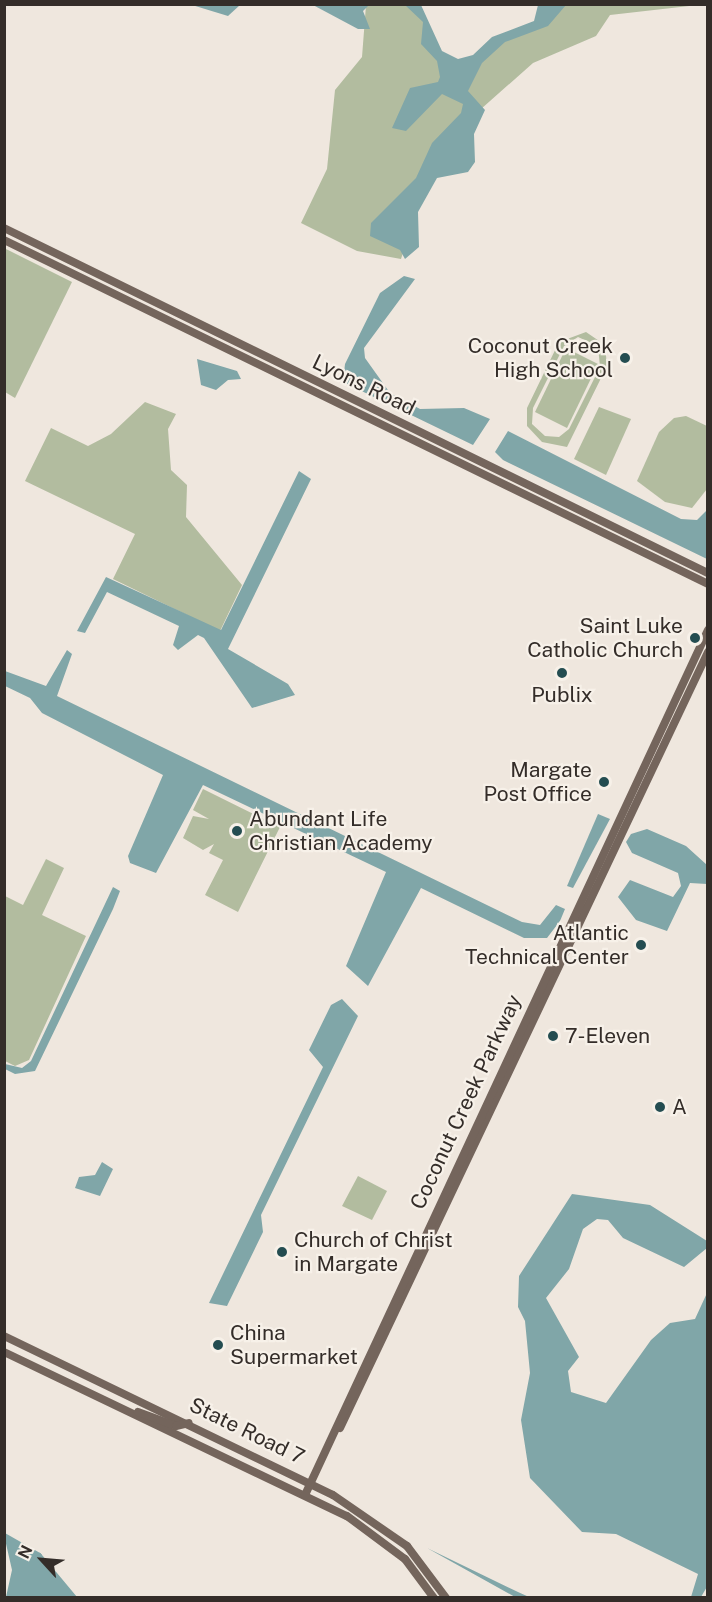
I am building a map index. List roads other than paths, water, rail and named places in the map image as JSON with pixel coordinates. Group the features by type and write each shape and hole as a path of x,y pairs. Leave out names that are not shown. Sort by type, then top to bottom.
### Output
{"main road":[{"name":"Lyons Road","path":"4,228 708,573"},
{"name":"Lyons Road","path":"4,240 708,584"},
{"name":"Coconut Creek Parkway","path":"312,1482 368,1352 708,630"},
{"name":"Coconut Creek Parkway","path":"305,1495 372,1362 708,652"},
{"name":"State Road 7","path":"4,1336 312,1482 398,1538 444,1598"},
{"name":"State Road 7","path":"4,1352 305,1495 383,1540 433,1596"},
{"path":"15,1357 38,1352"},
{"path":"368,1352 372,1362"},
{"path":"43,1370 64,1364"},
{"path":"126,1410 176,1426 189,1423"},
{"path":"182,1436 209,1432"},
{"path":"433,1596 444,1598"}],"water":[{"path":"192,5 240,5 228,16"},
{"path":"313,5 369,5 363,11 370,29 358,29"},
{"path":"405,5 421,5 442,51 458,59 473,55 492,37 534,21 538,5 566,5 548,26 505,42 482,63 468,91 485,110 474,134 475,162 468,172 437,178 418,212 419,247 405,259 400,250 370,236 371,223 416,178 432,143 461,113 463,104 442,94 406,131 392,128 410,88 438,82 440,77 437,61 421,44 423,22"},
{"path":"404,276 415,279 364,348 365,358 390,393 420,409 464,408 490,419 473,445 343,382 345,364 380,293"},
{"path":"197,359 237,371 241,379 228,380 216,390 201,385"},
{"path":"508,431 681,519 697,520 707,510 707,559 503,460 495,452"},
{"path":"299,471 311,479 228,649 288,684 295,695 252,708 204,638 198,635 178,650 173,645 179,626 107,592 85,633 77,631 106,577 221,630"},
{"path":"67,650 72,654 57,696 522,922 540,925 556,905 565,909 560,921 547,938 524,938 421,888 368,986 346,966 386,872 203,785 156,873 130,863 128,856 163,775 42,713 30,698 5,686 5,671 46,686"},
{"path":"598,814 610,819 573,888 567,886"},
{"path":"647,829 686,846 707,865 707,884 690,883 667,931 636,920 618,897 630,880 673,897 681,886 678,873 632,853 626,842 631,834"},
{"path":"113,887 120,891 113,909 35,1071 15,1074 5,1069 5,1064 22,1068 31,1061"},
{"path":"342,999 358,1016 261,1215 263,1232 227,1306 209,1303 323,1067 309,1050 331,1005"},
{"path":"102,1162 113,1169 100,1196 75,1188 79,1177 95,1175"},
{"path":"572,1194 650,1205 707,1241 707,1248 684,1267 623,1238 608,1220 597,1219 583,1229 569,1269 546,1298 579,1357 568,1371 571,1392 606,1403 651,1340 670,1323 695,1319 707,1293 708,1585 701,1597 691,1597 698,1574 616,1534 582,1532 530,1478 521,1420 530,1373 525,1321 518,1307 519,1276"},
{"path":"4,1535 39,1555 75,1597 6,1597 12,1570"},
{"path":"427,1548 518,1592 529,1597 515,1597"}],"waterway":[{"path":"4,1535 39,1555 75,1598"}],"place":[{"name":"Coconut Creek High School","path":"625,358"},
{"name":"Saint Luke Catholic Church","path":"695,638"},
{"name":"Publix","path":"562,673"},
{"name":"Margate Post Office","path":"604,782"},
{"name":"Abundant Life Christian Academy","path":"237,831"},
{"name":"Atlantic Technical Center","path":"641,945"},
{"name":"7-Eleven","path":"553,1036"},
{"name":"A","path":"660,1107"},
{"name":"Church of Christ in Margate","path":"282,1252"},
{"name":"China Supermarket","path":"218,1345"}]}
